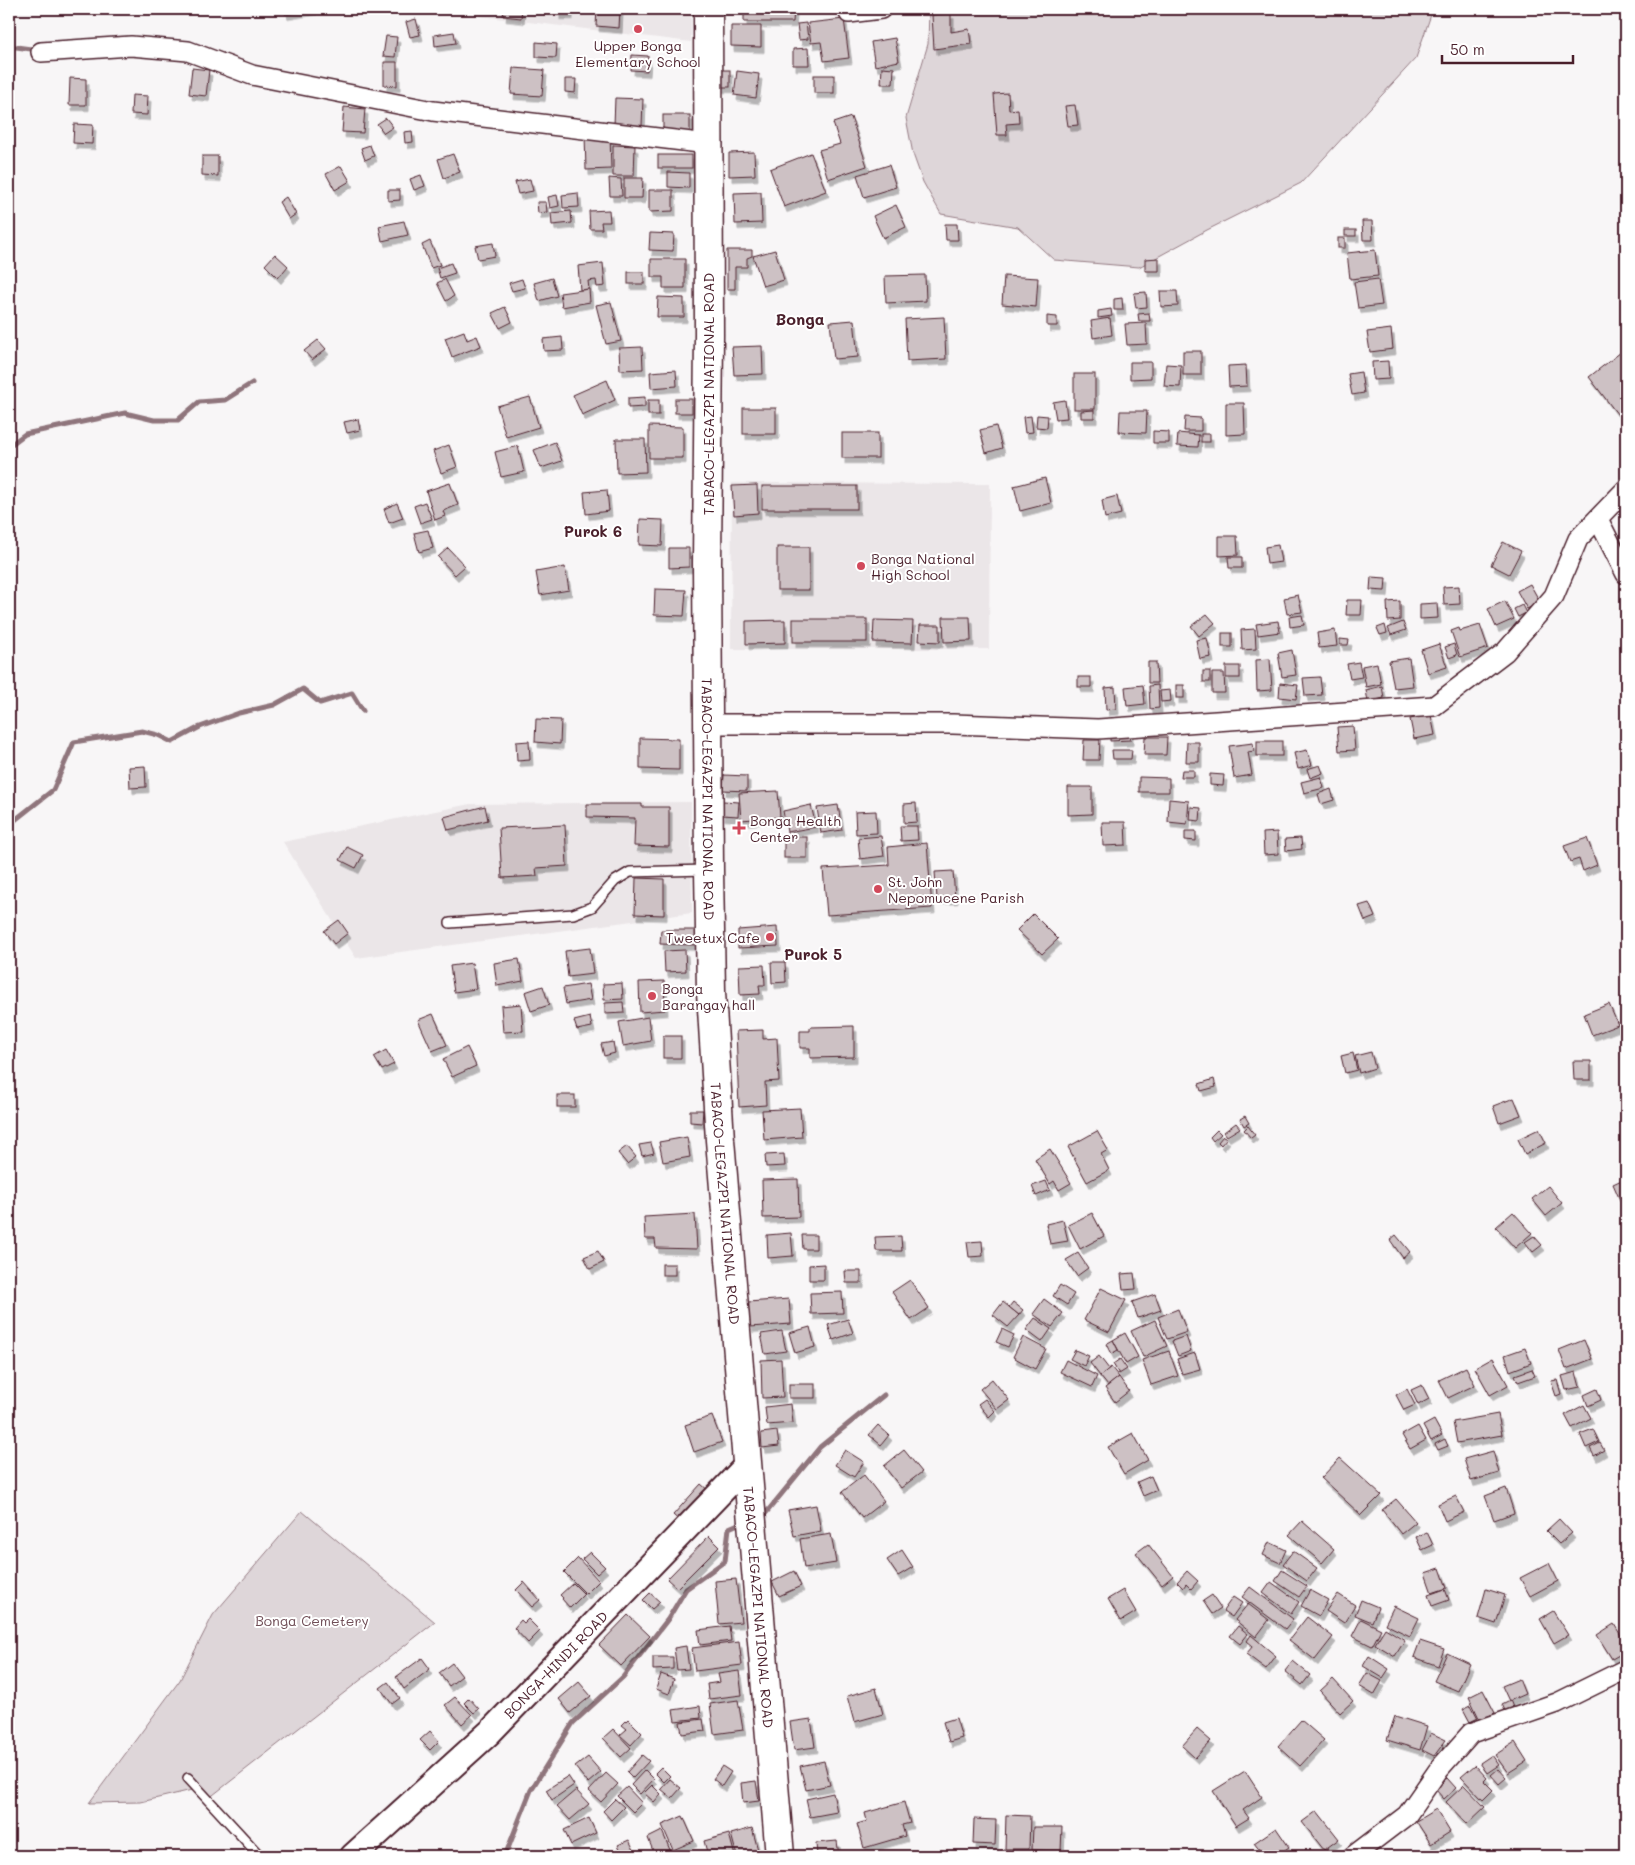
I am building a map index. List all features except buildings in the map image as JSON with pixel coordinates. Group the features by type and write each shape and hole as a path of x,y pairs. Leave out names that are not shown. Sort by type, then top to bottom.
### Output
{"main road":[{"name":"TABACO-LEGAZPI NATIONAL ROAD","path":"708,9 708,870 711,992 720,1140 780,1856"}],"street":[{"path":"848,9 850,13 881,9"},
{"path":"41,52 131,46 188,51 252,75 433,111 708,144"},
{"path":"708,724 952,724 1098,728 1434,706 1505,652 1554,596 1578,539 1626,489"},
{"path":"1598,518 1626,574"},
{"name":"BONGA-HINDI ROAD","path":"353,1856 490,1732 748,1464"},
{"path":"1353,1856 1406,1815 1440,1769 1471,1732 1557,1703 1626,1669"}],"lane":[{"path":"450,922 573,914 592,907 615,881 630,872 708,870"},
{"path":"188,1778 260,1856"}],"shaded area":[{"name":"Upper Bonga Elementary School","path":"480,9 691,9 691,42 480,16"},
{"name":"Bonga National High School","path":"732,483 990,484 989,649 731,649"},
{"path":"691,802 692,913 356,958 283,842 470,804"}],"green space":[{"path":"929,9 1433,9 1416,58 1301,183 1207,230 1139,267 1054,260 1018,227 941,214 923,182 913,154 906,118 928,44"},
{"name":"Bonga Cemetery","path":"302,1511 435,1622 204,1802 192,1790 141,1802 89,1803 180,1680 213,1615"}],"waterway":[{"path":"9,46 31,49"},
{"path":"9,446 25,434 125,413 154,420 178,420 199,402 225,400 252,383"},
{"path":"9,822 15,820 53,790 74,742 142,731 158,735 172,742 200,727 239,713 274,705 303,689 320,703 352,693 363,711"},
{"path":"760,1516 766,1513 820,1447 884,1395"},
{"path":"505,1856 531,1790 573,1723 623,1677 668,1619 686,1589 725,1561 729,1528 743,1522"}],"place":[{"name":"Upper Bonga Elementary School","path":"638,29"},
{"name":"Bonga National High School","path":"861,566"},
{"name":"Bonga Health Center","path":"739,828"},
{"name":"St. John Nepomucene Parish","path":"878,889"},
{"name":"Tweetux Cafe","path":"770,937"},
{"name":"Bonga Barangay hall","path":"652,996"}],"district":[{"name":"Bonga","path":"800,318"},
{"name":"Purok 6","path":"593,531"},
{"name":"Purok 5","path":"813,954"}]}
